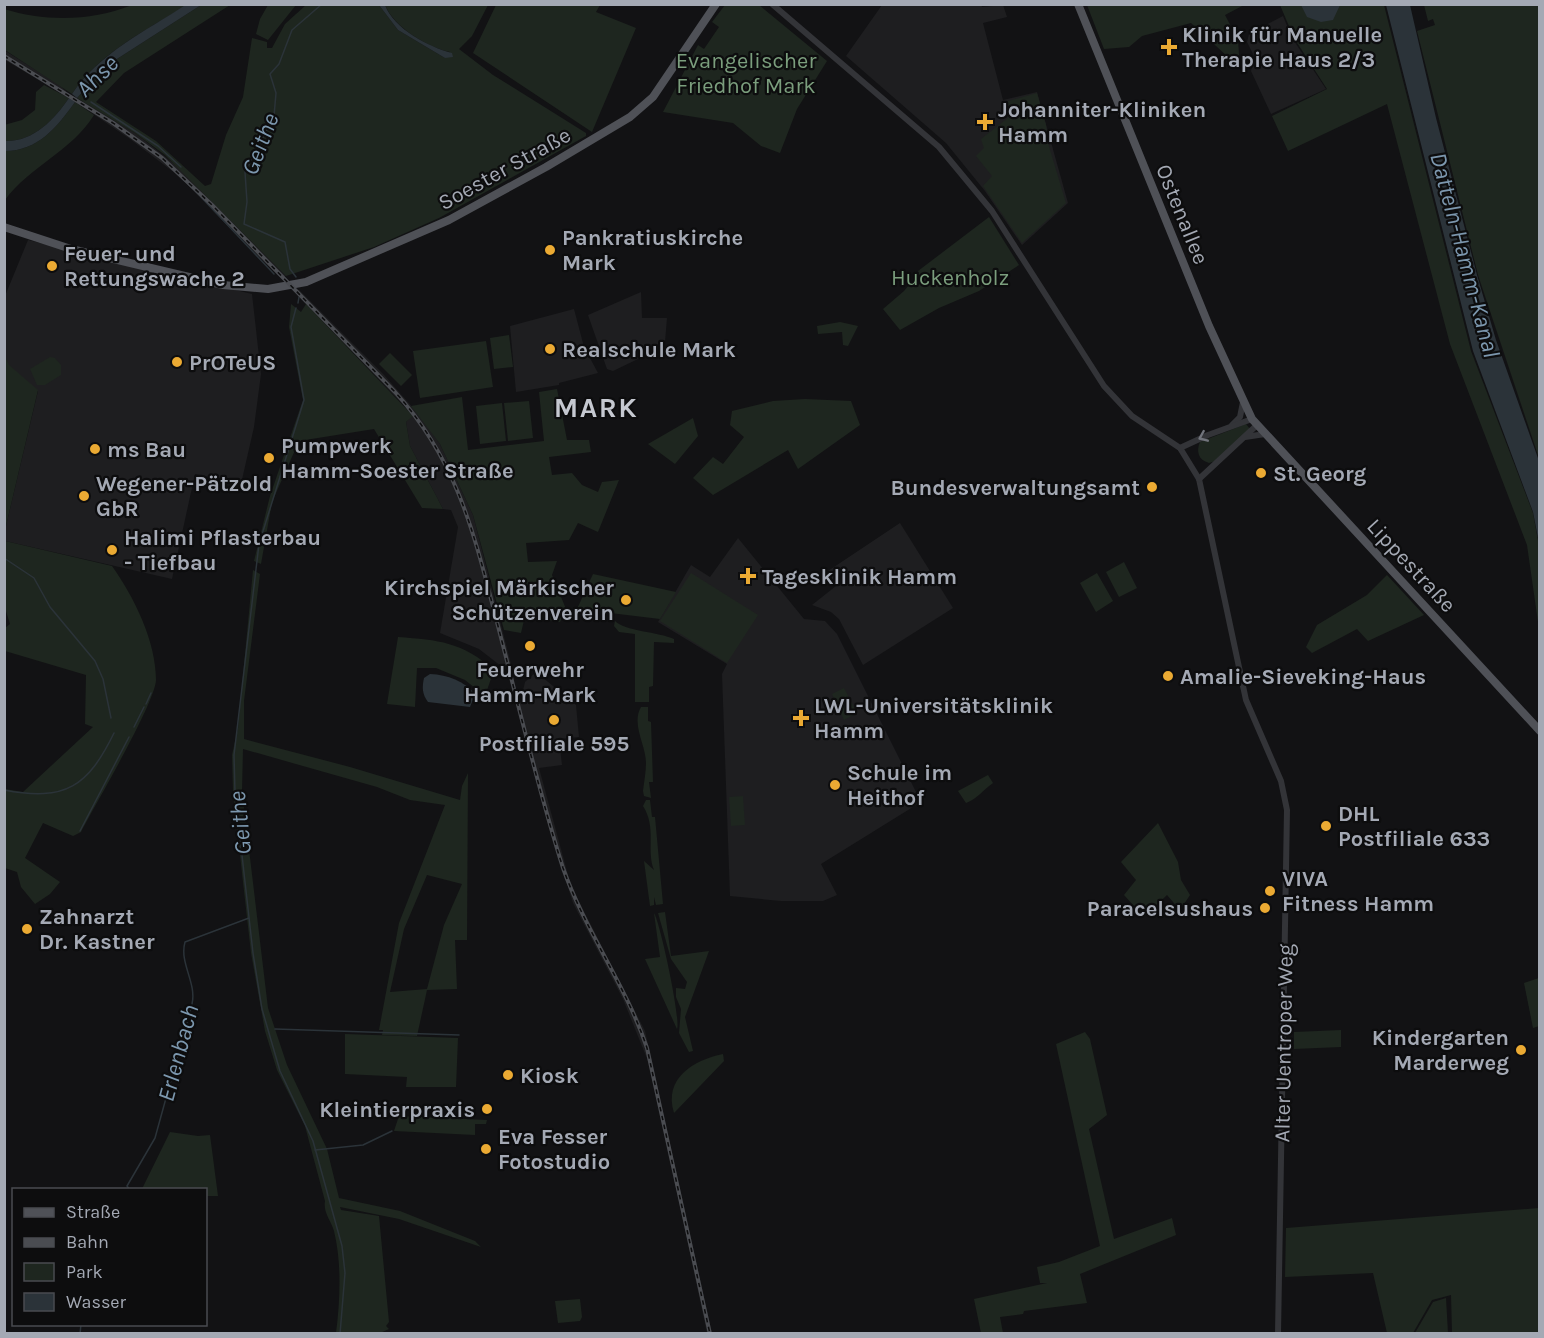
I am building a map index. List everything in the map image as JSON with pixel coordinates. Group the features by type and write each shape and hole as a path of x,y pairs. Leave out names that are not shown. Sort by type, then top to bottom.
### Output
{"main road":[{"name":"Soester Straße","path":"4,228 80,251 223,285 259,289 306,282 473,208 619,124 653,97 716,4"},
{"name":"Ostenallee","path":"1078,4 1243,402 1255,422"},
{"name":"Lippestraße","path":"1255,422 1539,731"}],"street":[{"path":"772,4 939,147 992,211 1104,386 1132,416 1180,448 1228,427 1255,422"},
{"path":"1228,427 1240,417 1243,402"},
{"path":"1199,479 1245,438 1255,422"},
{"path":"1245,438 1265,434"},
{"name":"Alter Uentroper Weg","path":"1180,448 1199,479 1246,700 1281,781 1287,810 1278,1334"}],"shaded area":[{"name":"Johanniter-Kliniken Hamm","path":"981,4 982,7 1003,5 1007,17 983,23 1003,100 1037,92 1068,203 1022,245 985,191 946,143 846,56 882,5"},
{"path":"1283,16 1292,38 1326,89 1271,114 1251,71 1255,58 1247,42 1250,30 1260,28"},
{"path":"4,50 58,84 66,91 64,95 5,60"},
{"path":"83,101 135,133 178,167 286,276 281,277 254,253 180,177 80,105"},
{"path":"28,240 252,294 261,374 254,427 241,484 195,474 172,579 5,541 5,530 38,391 8,365 5,356 5,296"},
{"path":"299,290 384,375 421,417 440,444 473,515 514,676 479,649 440,633 458,527 451,510 443,509 410,446 406,422 413,415 294,291"},
{"path":"641,292 642,318 667,318 663,347 613,371 607,369 588,315"},
{"name":"Realschule Mark","path":"574,309 584,347 598,373 559,383 559,385 516,392 510,326"},
{"path":"900,523 953,608 863,665 839,619 831,612 812,605 836,586 828,571"},
{"name":"LWL-Universitätsklinik Hamm","path":"738,538 804,619 825,621 837,634 921,802 821,864 837,895 823,901 781,901 730,896 722,674 727,664 658,622 691,565 710,577"},
{"path":"536,672 576,705 579,737 559,739 562,765 539,768 571,886 645,1031 712,1333 707,1333 650,1066 623,999 573,903 550,830 519,708 525,682"}],"green space":[{"path":"132,5 187,5 109,55 95,66 72,94 5,50 4,9 36,16 69,18 101,14"},
{"path":"201,5 230,5 124,73 96,102 156,141 205,186 211,184 226,135 243,97 252,38 267,42 267,48 272,48 285,24 306,5 379,5 398,30 445,58 450,52 431,46 412,35 396,21 385,5 488,5 472,36 459,49 493,75 586,133 586,136 439,218 374,247 286,276 165,155 135,133 77,98 106,66"},
{"path":"268,5 296,5 268,40 256,34 260,19"},
{"path":"496,5 600,5 596,12 636,28 592,132 473,53"},
{"name":"Evangelischer Friedhof Mark","path":"725,5 759,5 827,61 797,109 780,153 761,146 733,123 663,112 698,45 704,49 719,27 712,22"},
{"path":"1087,5 1244,5 1225,15 1238,40 1240,68 1191,23 1142,36 1129,47 1104,49"},
{"path":"1280,5 1384,5 1471,351 1533,513 1539,546 1539,629 1527,545 1450,344 1387,104 1288,151 1272,116 1327,89 1294,38"},
{"path":"1424,5 1539,5 1539,458 1478,275 1417,31 1435,25 1433,19 1428,21"},
{"path":"44,85 69,98 50,122 34,134 5,141 4,125 22,120 35,110 36,92"},
{"path":"1037,93 1046,125 1048,143 1066,203 1022,243 983,186 992,176 976,156 984,148 981,139 1008,118 1005,102"},
{"path":"75,102 94,115 85,128 63,149 26,177 5,200 5,151 27,147 46,136"},
{"name":"Huckenholz","path":"989,217 1019,265 979,291 939,308 900,330 883,309 904,291 919,273 918,271"},
{"path":"291,304 301,312 306,304 413,416 406,422 410,446 443,509 422,508 374,429 299,441 272,502 261,564 254,561 270,496 303,400 289,327"},
{"path":"840,322 858,326 848,346 843,345 842,332 818,334 817,326"},
{"path":"509,335 513,367 494,369 490,338"},
{"path":"486,341 493,387 420,398 413,351"},
{"path":"390,353 412,375 401,386 379,364"},
{"path":"5,356 9,365 38,390 5,530"},
{"path":"50,357 55,358 61,365 61,375 45,385 37,385 30,369"},
{"path":"557,389 567,440 589,440 591,452 549,457 552,475 572,473 582,485 598,492 602,482 619,480 598,532 578,523 569,540 526,543 528,562 557,561 552,575 566,609 560,622 525,616 521,633 504,630 473,515 440,444 411,406 462,397 468,450 544,441 539,392"},
{"path":"805,399 851,401 860,425 798,469 788,450 713,495 693,478 713,457 723,464 744,437 730,425 732,411 773,401"},
{"path":"529,401 533,438 508,441 504,403"},
{"path":"502,403 506,441 480,444 476,406"},
{"path":"693,418 698,436 675,464 648,444"},
{"path":"1246,424 1250,429 1216,461 1205,462 1200,457 1198,449 1200,442"},
{"path":"5,541 112,566 136,605 148,635 155,665 156,680 146,710 81,832 73,836 43,823 25,858 60,882 50,894 35,904 21,887 17,872 5,868 5,789 23,792 93,727 85,724 86,675 5,651 5,628 10,624 5,608"},
{"path":"1124,562 1137,588 1119,597 1106,572"},
{"path":"253,570 260,574 244,701 244,739 350,767 460,800 462,786 468,773 467,940 455,940 457,989 427,990 417,1036 382,1035 383,1030 379,1030 399,923 445,805 410,800 377,787 243,749 242,791 268,1008 287,1065 327,1149 339,1198 400,1211 475,1241 481,1247 399,1219 340,1207 341,1210 379,1216 389,1322 386,1326 389,1329 380,1333 336,1333 340,1282 334,1231 325,1209 325,1201 305,1126 277,1070 265,1031 251,953 233,793 232,755 238,728","holes":["427,875 462,884 444,925 427,989 390,992 404,929"]},
{"path":"691,573 758,615 727,663 660,621"},
{"path":"1097,573 1113,601 1096,612 1080,583"},
{"name":"Kirchspiel Märkischer Schützenverein","path":"593,574 676,592 660,619 577,609"},
{"path":"1387,575 1424,615 1368,641 1357,629 1312,653 1306,647 1317,625 1367,595"},
{"path":"615,621 626,627 674,639 674,643 654,642 653,686 649,687 649,702 635,702 635,634 619,632 614,626"},
{"path":"398,637 438,641 471,653 494,670 485,696 465,680 436,668 417,668 415,707 387,704"},
{"path":"844,688 857,713 844,720 832,694"},
{"path":"641,707 648,707 648,721 651,722 653,782 649,782 651,798 644,796 643,791 646,763 638,727 638,714"},
{"path":"988,775 993,783 966,803 958,791"},
{"path":"743,796 745,825 731,826 729,797"},
{"path":"646,800 650,800 652,817 655,817 663,904 656,905 654,897 654,905 650,906 644,861 654,870 650,822 643,806"},
{"path":"1158,823 1178,862 1181,880 1190,895 1180,910 1167,895 1144,917 1124,895 1136,880 1121,862"},
{"path":"665,912 671,956 709,951 685,1017 693,1051 689,1052 679,1033 681,1009 676,997 676,988 685,989 687,982 671,959 658,913"},
{"path":"654,913 669,971 676,1008 677,1029 645,959 660,957"},
{"path":"1539,978 1539,1026 1533,1028 1524,983"},
{"path":"1341,1030 1341,1047 1294,1049 1294,1032"},
{"path":"1085,1032 1090,1039 1107,1115 1089,1129 1114,1239 1172,1218 1176,1235 1080,1274 1087,1303 1024,1311 1023,1314 1000,1317 1003,1333 981,1333 974,1299 1047,1283 1040,1283 1037,1267 1059,1262 1100,1246 1056,1044"},
{"path":"345,1034 458,1038 456,1087 406,1087 407,1077 345,1074"},
{"path":"723,1054 724,1061 674,1113 673,1090 677,1081 692,1066"},
{"path":"399,1116 487,1120 486,1124 475,1124 475,1135 394,1131"},
{"path":"170,1132 198,1136 210,1135 218,1196 207,1196 207,1188 142,1188"},
{"path":"1539,1208 1539,1333 1452,1333 1451,1295 1432,1300 1413,1333 1387,1333 1373,1273 1285,1277 1286,1228"},
{"path":"1446,1298 1448,1333 1415,1333 1433,1302"},
{"path":"580,1299 582,1317 580,1321 558,1323 555,1301"}],"water":[{"path":"187,4 201,5 106,66 77,98 72,94 83,79 109,55"},
{"path":"1340,4 1333,20 1321,22 1307,17 1301,5"},
{"path":"379,5 385,5 396,22 413,36 452,53 453,57 445,58 398,30"},
{"name":"Datteln-Hamm-Kanal","path":"1386,5 1410,5 1436,118 1477,275 1496,340 1539,461 1539,543 1533,512 1473,351"},
{"path":"69,98 75,102 46,136 27,147 5,151 5,141 34,134 50,122"},
{"path":"430,674 455,679 471,689 475,694 470,707 428,702 423,684 424,678"}],"waterway":[{"name":"Geithe","path":"296,277 290,269 285,242 244,224 247,202 245,172 274,116 276,93 270,74 279,64 292,30 322,4"},
{"name":"Ahse","path":"91,102 158,146 181,167"},
{"path":"185,180 274,274"},
{"name":"Geithe","path":"298,303 299,297"},
{"name":"Geithe","path":"296,308 291,327 304,400 259,544 234,755 235,793 253,953 262,1009 280,1071 313,1141 342,1246 345,1273 340,1334"},
{"path":"4,558 34,578 50,607 95,661 103,679 111,718"},
{"path":"146,704 151,693"},
{"path":"134,727 144,707"},
{"path":"4,790 44,794 72,786 95,766 114,733"},
{"path":"80,831 129,737"},
{"name":"Erlenbach","path":"128,1188 127,1186 155,1138 192,1004 192,988 184,958 185,942 249,918"},
{"path":"275,1029 459,1035"},
{"path":"315,1150 363,1145 392,1131"},
{"name":"Erlenbach","path":"80,1334 81,1326"}],"railway":[{"path":"4,56 113,123 162,158 212,205 395,392 435,446 450,474 472,532 563,868 582,914 628,1002 647,1048 710,1334"}],"place":[{"name":"Klinik für Manuelle Therapie Haus 2/3","path":"1169,47"},
{"name":"Johanniter-Kliniken Hamm","path":"985,122"},
{"name":"Pankratiuskirche Mark","path":"550,250"},
{"name":"Feuer- und Rettungswache 2","path":"52,266"},
{"name":"Realschule Mark","path":"550,349"},
{"name":"PrOTeUS","path":"177,362"},
{"name":"ms Bau","path":"95,449"},
{"name":"Pumpwerk Hamm-Soester Straße","path":"269,458"},
{"name":"St. Georg","path":"1261,473"},
{"name":"Bundesverwaltungsamt","path":"1152,487"},
{"name":"Wegener-Pätzold GbR","path":"84,496"},
{"name":"Halimi Pflasterbau - Tiefbau","path":"112,550"},
{"name":"Tagesklinik Hamm","path":"748,576"},
{"name":"Kirchspiel Märkischer Schützenverein","path":"626,600"},
{"name":"Feuerwehr Hamm-Mark","path":"530,646"},
{"name":"Amalie-Sieveking-Haus","path":"1168,676"},
{"name":"LWL-Universitätsklinik Hamm","path":"801,718"},
{"name":"Postfiliale 595","path":"554,720"},
{"name":"Schule im Heithof","path":"835,785"},
{"name":"DHL Postfiliale 633","path":"1326,826"},
{"name":"VIVA Fitness Hamm","path":"1270,891"},
{"name":"Paracelsushaus","path":"1265,908"},
{"name":"Zahnarzt Dr. Kastner","path":"27,929"},
{"name":"Kindergarten Marderweg","path":"1521,1050"},
{"name":"Kiosk","path":"508,1075"},
{"name":"Kleintierpraxis","path":"487,1109"},
{"name":"Eva Fesser Fotostudio","path":"486,1149"}],"district":[{"name":"MARK","path":"596,407"}]}
